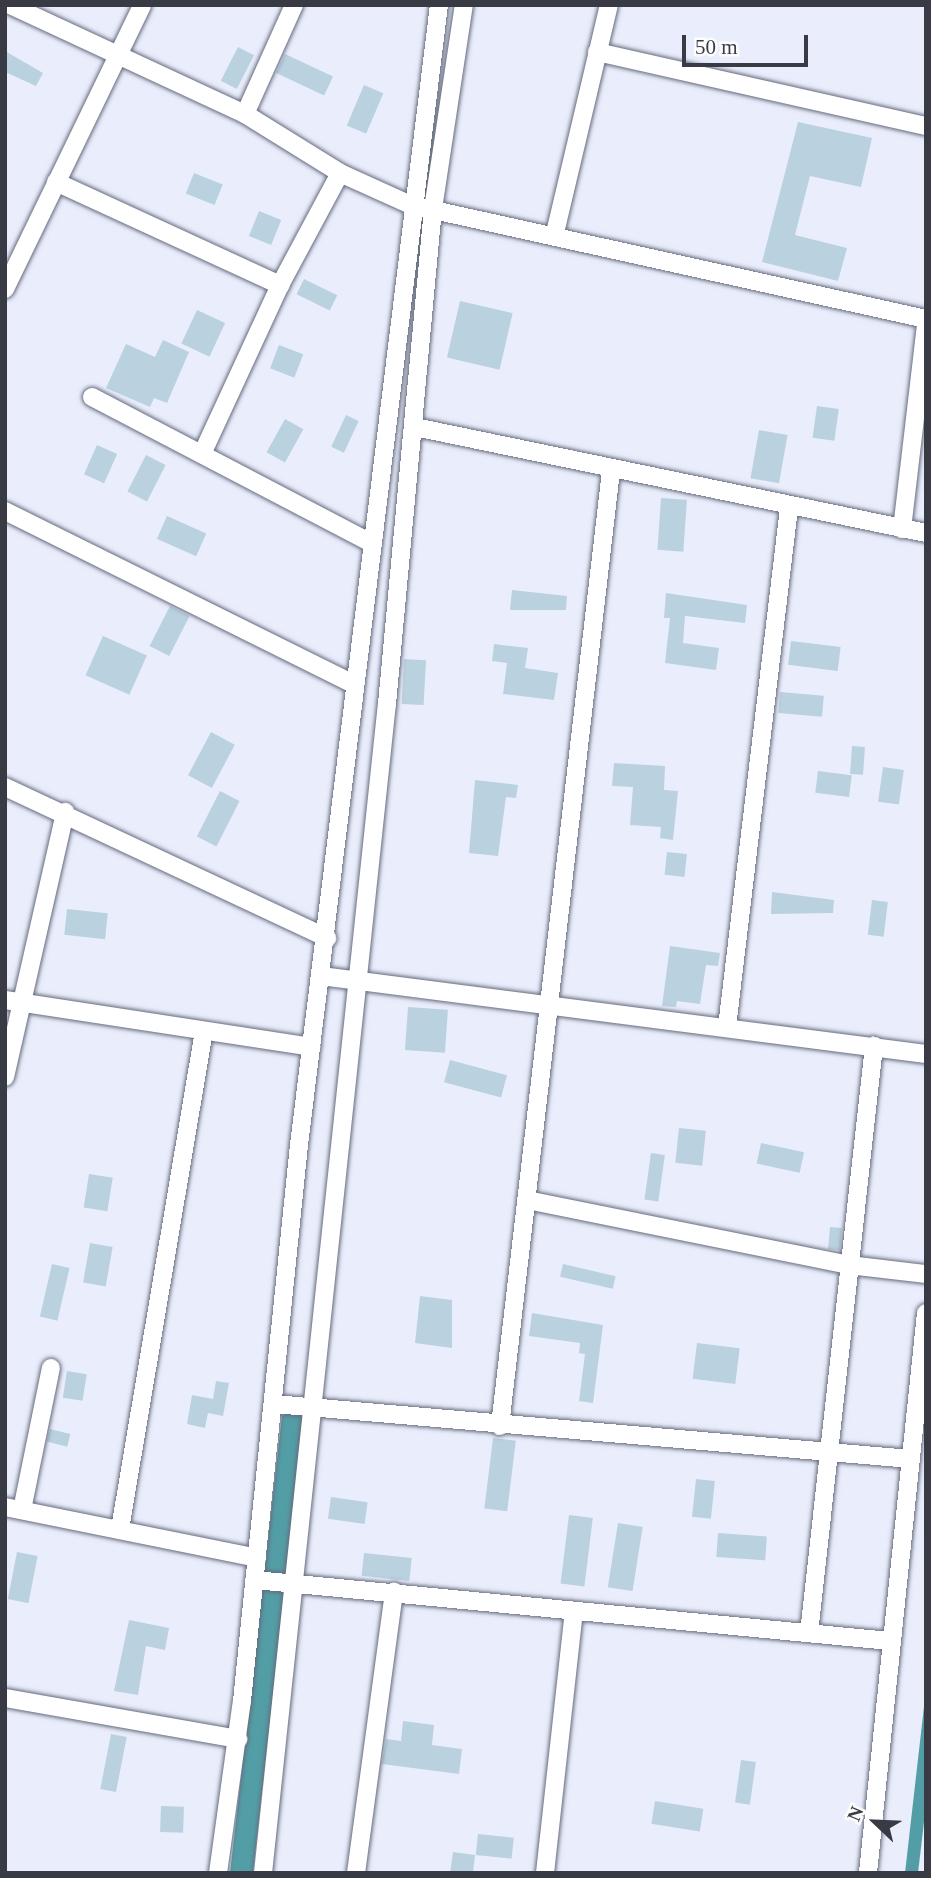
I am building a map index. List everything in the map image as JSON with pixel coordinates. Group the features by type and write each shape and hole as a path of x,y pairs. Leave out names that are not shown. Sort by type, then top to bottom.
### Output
{"street":[{"path":"10,5 245,114 340,173 411,205 555,233 926,322 902,529"},
{"path":"5,289 12,257 56,183 142,5"},
{"path":"245,114 294,5"},
{"path":"263,1873 291,1584 294,1405 311,1047 327,938 411,205 439,5"},
{"path":"218,1873 258,1581 257,1558 294,1405 354,982 415,426 433,209 464,5"},
{"path":"555,233 609,5"},
{"path":"597,52 926,126"},
{"path":"202,454 280,285 340,173"},
{"path":"56,183 280,285"},
{"path":"92,397 373,544"},
{"path":"415,426 611,471 926,533"},
{"path":"500,1426 611,471"},
{"path":"727,1027 789,508"},
{"path":"5,512 355,685"},
{"path":"5,787 65,812 327,938"},
{"path":"5,1077 12,1000 65,812"},
{"path":"321,976 874,1046 926,1055"},
{"path":"12,1000 311,1047"},
{"path":"120,1529 204,1031"},
{"path":"809,1633 874,1046"},
{"path":"527,1200 849,1265 926,1274"},
{"path":"868,1873 926,1313"},
{"path":"51,1368 14,1508 257,1558"},
{"path":"294,1405 500,1426 910,1459"},
{"path":"258,1581 890,1641"},
{"path":"356,1873 394,1592"},
{"path":"545,1873 574,1612"},
{"path":"5,1698 238,1739"}],"water":[{"path":"293,1408 304,1418 253,1873 230,1873 282,1416"},
{"path":"926,1689 926,1805 918,1873 905,1873"}],"building":[{"path":"238,47 254,55 237,89 221,81"},
{"path":"5,51 43,73 36,86 5,72"},
{"path":"285,54 333,76 324,95 276,73"},
{"path":"364,85 383,93 366,134 347,126"},
{"path":"798,122 872,138 861,187 810,176 795,235 847,248 838,281 762,262"},
{"path":"194,173 223,185 215,205 186,193"},
{"path":"259,211 281,220 271,245 249,236"},
{"path":"304,279 337,295 330,310 297,294"},
{"path":"460,301 513,313 500,370 447,358"},
{"path":"197,310 225,323 209,357 181,344"},
{"path":"163,340 189,352 167,403 154,398 150,407 106,388 126,344 155,357"},
{"path":"279,345 303,354 294,378 270,368"},
{"path":"817,406 839,409 834,441 813,438"},
{"path":"346,415 359,421 344,453 331,447"},
{"path":"285,419 303,429 285,462 267,452"},
{"path":"759,430 788,435 779,483 750,478"},
{"path":"97,445 117,454 104,483 84,474"},
{"path":"146,455 166,465 147,502 127,492"},
{"path":"661,498 687,500 683,552 657,550"},
{"path":"167,516 206,533 196,556 157,539"},
{"path":"512,590 567,596 566,610 510,610"},
{"path":"666,593 747,605 745,623 685,616 683,643 719,648 716,670 665,663 670,618 664,618"},
{"path":"170,606 190,616 169,656 150,646"},
{"path":"103,636 147,656 129,695 86,675"},
{"path":"791,641 841,647 838,671 788,665"},
{"path":"494,644 528,648 525,668 558,673 554,700 503,694 507,663 492,661"},
{"path":"404,659 426,660 424,705 402,704"},
{"path":"780,692 824,696 822,717 778,713"},
{"path":"211,732 235,745 212,788 188,775"},
{"path":"852,746 865,747 863,775 850,774"},
{"path":"614,763 665,766 664,790 678,791 673,840 660,838 661,827 630,825 633,787 612,786"},
{"path":"883,767 904,770 899,805 878,802"},
{"path":"818,771 852,775 849,797 815,793"},
{"path":"475,780 518,785 516,798 506,797 498,856 469,853"},
{"path":"220,791 240,801 216,846 197,836"},
{"path":"667,852 687,854 684,877 665,875"},
{"path":"772,892 834,900 833,913 771,914"},
{"path":"872,900 888,902 884,937 868,935"},
{"path":"67,909 108,913 105,939 64,935"},
{"path":"670,946 720,953 718,966 706,965 700,1004 677,1001 676,1007 662,1006"},
{"path":"408,1007 448,1010 445,1053 405,1050"},
{"path":"450,1060 507,1075 501,1097 444,1082"},
{"path":"679,1128 706,1131 702,1166 675,1163"},
{"path":"761,1143 804,1152 800,1173 757,1164"},
{"path":"651,1153 665,1155 658,1201 644,1200"},
{"path":"89,1174 113,1178 107,1211 84,1208"},
{"path":"830,1227 842,1228 840,1250 828,1249"},
{"path":"90,1243 113,1247 106,1286 83,1282"},
{"path":"52,1264 70,1268 57,1321 40,1317"},
{"path":"563,1264 616,1276 613,1289 560,1277"},
{"path":"420,1296 452,1300 452,1348 415,1343"},
{"path":"532,1313 603,1325 593,1403 579,1401 585,1354 579,1353 580,1343 529,1336"},
{"path":"697,1343 740,1348 735,1384 693,1379"},
{"path":"67,1371 87,1374 83,1401 63,1398"},
{"path":"216,1381 229,1383 223,1416 208,1413 205,1428 187,1424 192,1395 213,1399"},
{"path":"50,1429 70,1434 67,1447 47,1442"},
{"path":"493,1438 516,1441 507,1511 484,1508"},
{"path":"696,1479 715,1481 711,1519 692,1517"},
{"path":"331,1497 368,1502 365,1524 328,1519"},
{"path":"569,1515 593,1518 584,1586 561,1583"},
{"path":"618,1523 643,1527 633,1591 608,1587"},
{"path":"718,1533 767,1536 765,1560 716,1557"},
{"path":"17,1552 38,1556 28,1603 8,1599"},
{"path":"364,1553 412,1558 409,1581 362,1576"},
{"path":"129,1620 169,1628 165,1650 146,1646 138,1695 114,1691"},
{"path":"403,1721 434,1725 432,1745 462,1749 459,1774 382,1764 386,1739 401,1741"},
{"path":"111,1734 127,1737 116,1792 100,1789"},
{"path":"741,1760 756,1762 750,1805 735,1803"},
{"path":"655,1801 703,1809 700,1831 651,1824"},
{"path":"161,1806 184,1807 183,1833 160,1832"},
{"path":"478,1834 514,1838 512,1859 476,1855"},
{"path":"453,1852 475,1855 473,1873 450,1873"}]}
